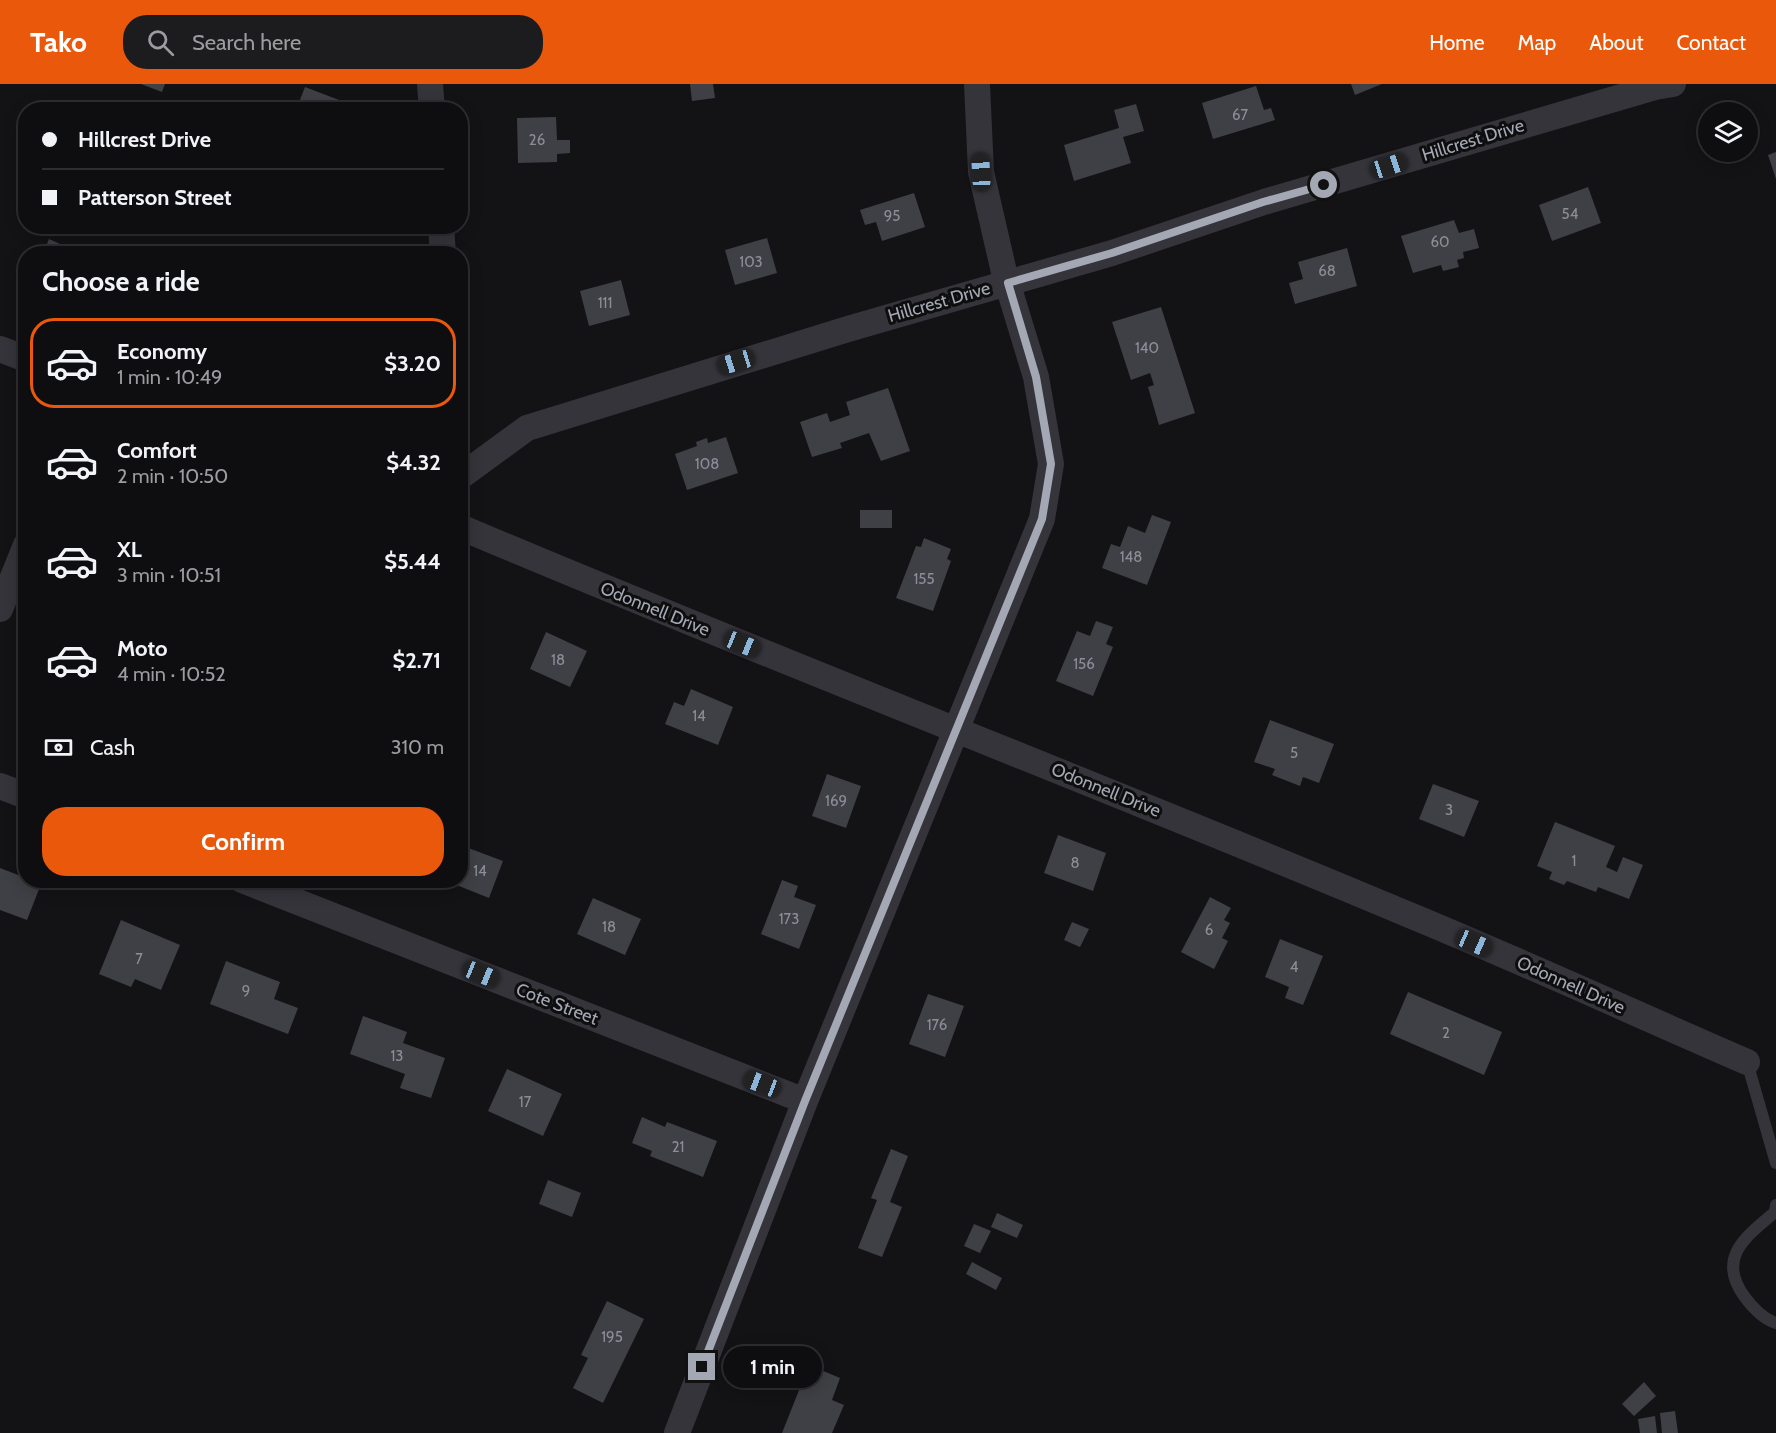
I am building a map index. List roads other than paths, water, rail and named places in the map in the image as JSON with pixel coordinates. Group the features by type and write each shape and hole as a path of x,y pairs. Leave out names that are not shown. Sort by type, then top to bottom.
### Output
{"street":[{"path":"430,84 431,102"},
{"path":"676,1433 805,1101 1042,519 1051,464 1036,377 1008,283 981,172 977,84"},
{"name":"Hillcrest Drive","path":"468,471 527,428 669,383 1112,253 1263,202 1673,84"},
{"path":"0,349 18,356"},
{"name":"Odonnell Drive","path":"468,530 670,616 958,730 1411,915 1747,1062"},
{"path":"0,609 18,565"},
{"path":"0,786 18,793"},
{"name":"Cote Street","path":"262,888 805,1101"}],"lane":[{"path":"1747,1062 1776,1163"},
{"path":"1776,1206 1775,1212 1747,1237 1736,1252 1731,1264 1739,1288 1748,1301 1763,1317 1776,1323"}]}
